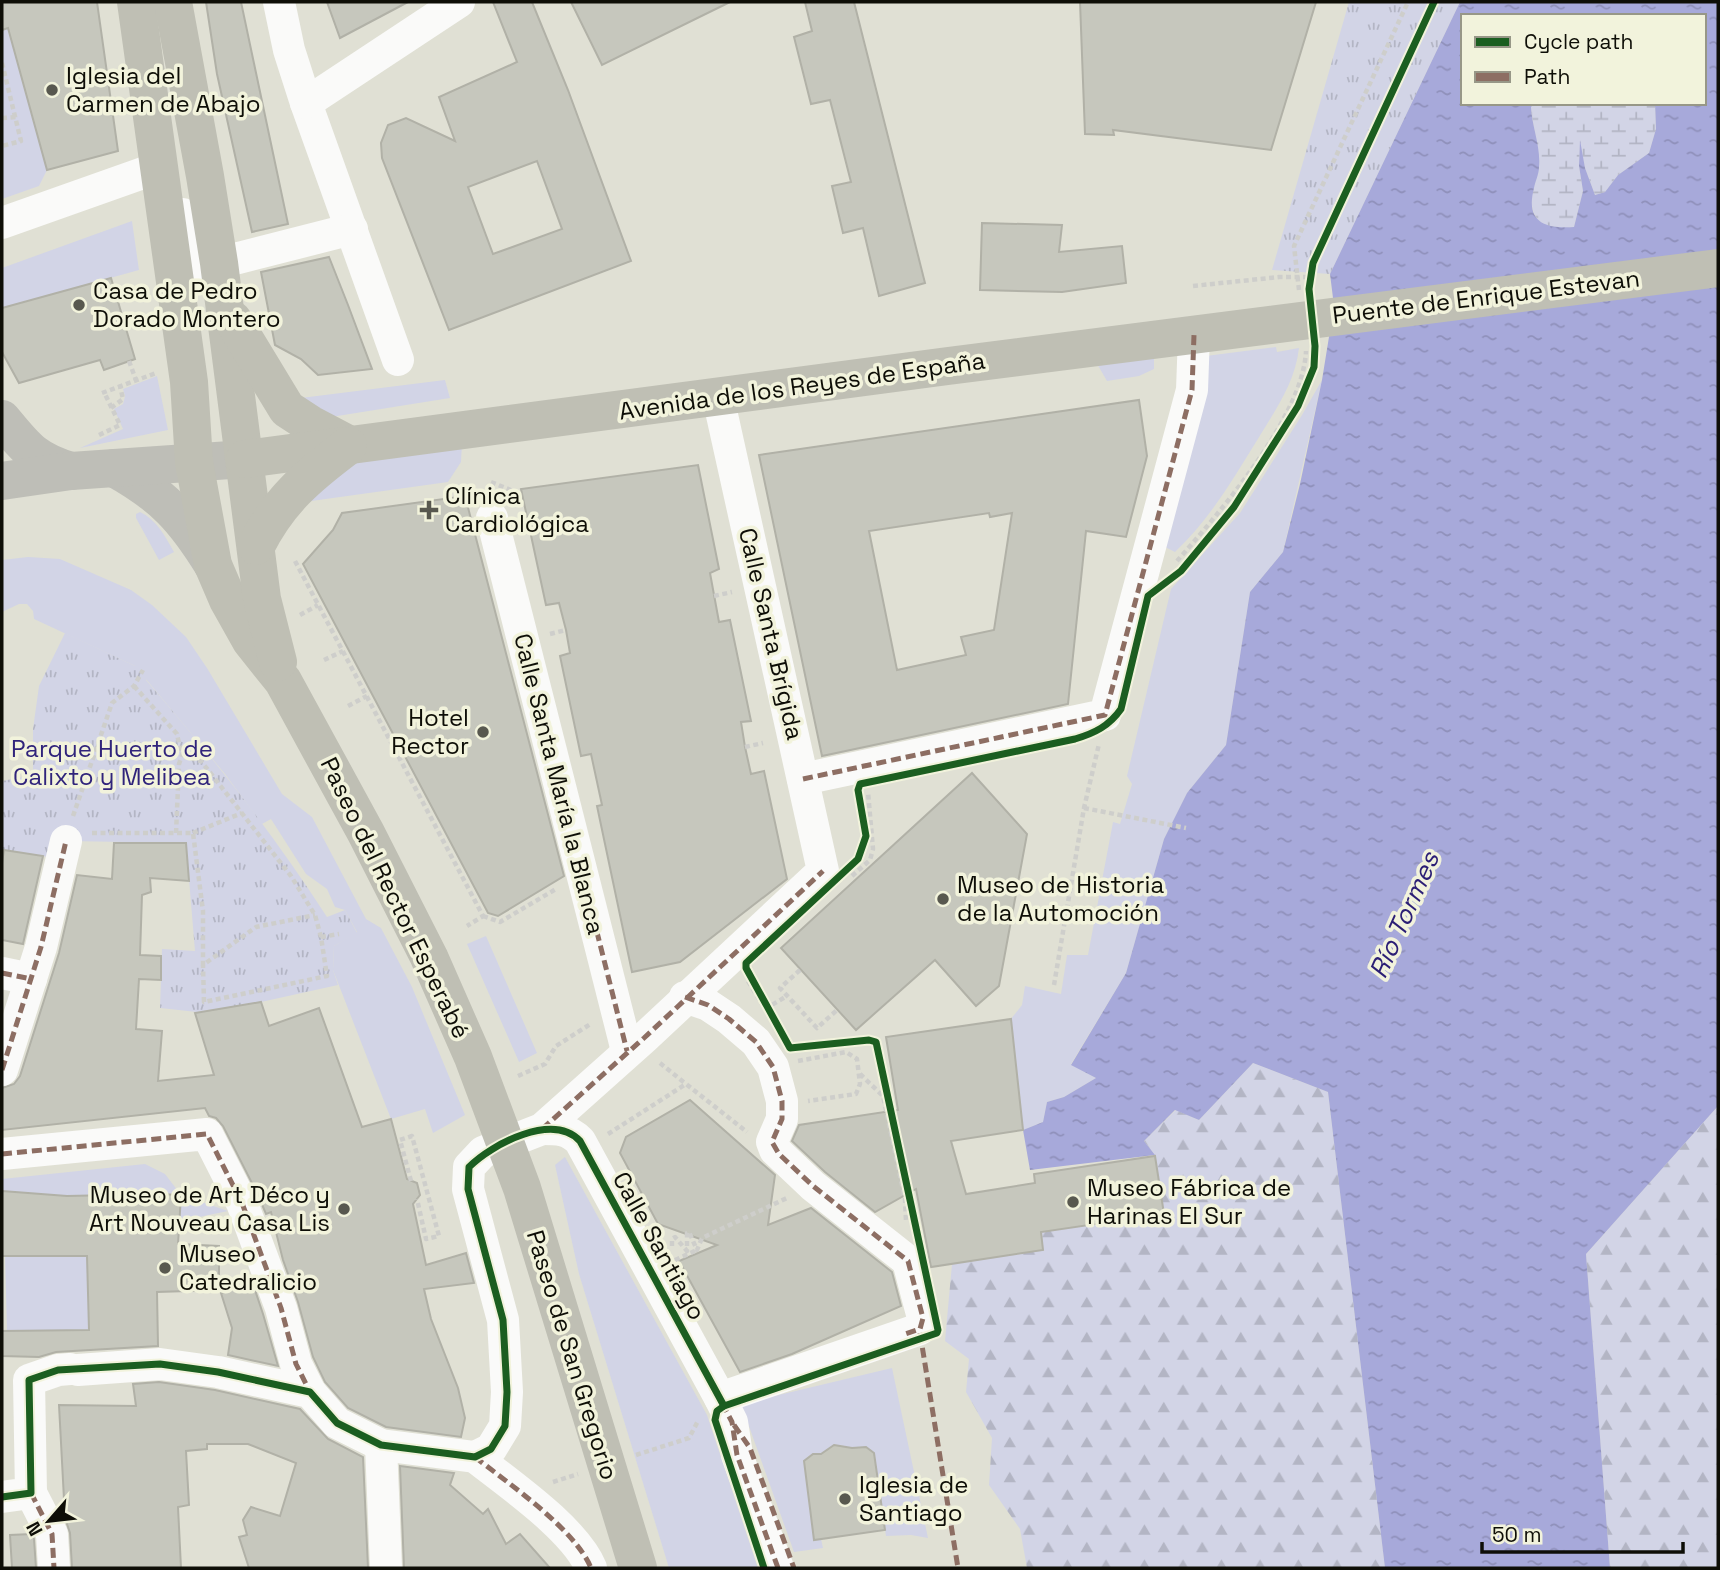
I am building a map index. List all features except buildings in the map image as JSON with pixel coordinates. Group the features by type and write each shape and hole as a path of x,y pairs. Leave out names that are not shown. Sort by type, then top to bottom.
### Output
{"main road":[{"name":"Paseo del Rector Esperabé","path":"136,2 160,167 172,369 194,462 213,565 228,600 251,641 283,681 366,833 429,957 473,1057 505,1143"},
{"name":"Paseo del Rector Esperabé","path":"173,2 205,176 262,599 283,681"},
{"name":"Puente de Enrique Estevan","path":"1255,327 1718,268"},
{"name":"Paseo del Rector Esperabé","path":"220,279 235,323 288,409 350,445"},
{"name":"Avenida de los Reyes de España","path":"245,459 1255,327"},
{"name":"Paseo del Rector Esperabé","path":"172,369 213,438 245,459"},
{"path":"2,419 13,471 50,465 71,471 105,452 194,462 245,459"},
{"path":"256,546 269,520 287,498 306,478 350,445"},
{"path":"105,452 182,518 213,565"},
{"name":"Paseo del Rector Esperabé","path":"194,462 223,472 231,482 256,546"},
{"name":"Paseo de San Gregorio","path":"505,1143 522,1188 638,1568"}],"street":[{"path":"279,2 289,51 306,103 398,360"},
{"path":"306,103 459,2"},
{"name":"Paseo del Rector Esperabé","path":"153,120 178,179 190,252 195,262 220,279"},
{"path":"2,223 160,167"},
{"path":"220,279 352,229"},
{"path":"803,779 1105,715 1192,390 1194,335"},
{"name":"Calle Santa Brígida","path":"718,397 803,779 833,873"},
{"name":"Calle Santa María la Blanca","path":"503,509 570,880 627,1051"},
{"path":"2,1070 16,976 67,837"},
{"path":"475,1457 491,1448 505,1426 507,1392 503,1320 468,1189 469,1167 483,1152 542,1129 709,975 833,873"},
{"path":"685,998 708,1005 729,1018 756,1042 773,1067 782,1101 782,1119 772,1142 779,1154 813,1186 908,1261 923,1318 920,1329 726,1410 750,1448 794,1568"},
{"name":"Calle Santiago","path":"542,1129 561,1129 572,1133 580,1141 726,1410 737,1455 778,1568"},
{"path":"2,1154 207,1133 242,1203 281,1308 296,1364 310,1392 337,1423 381,1445 475,1457 547,1514 586,1556 591,1568"},
{"path":"54,1568 52,1534 16,1495 29,1380 58,1370 160,1364 218,1372 310,1392"},
{"path":"381,1445 386,1568"}],"path":[{"path":"2,63 21,141 2,146"},
{"path":"2,118 16,117"},
{"path":"1309,289 1313,263"},
{"path":"1193,286 1279,277 1311,277"},
{"path":"1314,357 1315,346"},
{"path":"129,361 136,380"},
{"path":"105,452 120,425 103,393 172,369"},
{"path":"1219,526 1276,444 1298,406 1310,377"},
{"path":"111,408 123,398 120,386"},
{"path":"491,482 513,491 503,509"},
{"path":"295,561 483,916 500,922 570,880"},
{"path":"714,596 733,592"},
{"path":"300,615 318,605"},
{"path":"550,634 566,630"},
{"path":"324,660 343,650"},
{"path":"143,670 134,686 112,703 67,837 193,833 242,813"},
{"path":"134,686 177,734 187,757 201,761 291,876 315,915 327,976 204,1002 203,911 193,833"},
{"path":"348,706 367,696"},
{"path":"1054,985 1084,808 1105,715"},
{"path":"745,747 763,743"},
{"path":"176,833 179,764 183,752"},
{"path":"860,802 866,835 864,845"},
{"path":"1084,808 1186,828"},
{"path":"833,873 858,859"},
{"path":"203,965 256,927 315,915"},
{"path":"467,926 483,916"},
{"path":"321,937 339,934"},
{"path":"800,970 780,988 787,996 817,1028 837,1010"},
{"path":"748,973 774,1020"},
{"path":"767,1009 787,996"},
{"path":"518,1076 545,1063 556,1046 599,1018"},
{"path":"859,1073 883,1096 905,1199 908,1261"},
{"path":"886,1086 915,1219"},
{"path":"411,1181 400,1140 412,1136 439,1236 426,1239 416,1199"},
{"path":"426,1187 436,1184"},
{"path":"696,1250 689,1232 687,1251 675,1237 671,1239 672,1262 696,1250 702,1238 813,1186"},
{"path":"634,1455 689,1438 701,1413 726,1410"},
{"path":"552,1483 577,1475"}],"green space":[{"path":"1349,2 1460,2 1330,274 1272,270"},
{"path":"8,28 47,170 39,186 2,199 2,30"},
{"path":"1655,105 1656,129 1649,153 1618,175 1605,192 1595,195 1580,145 1579,166 1583,191 1574,227 1552,228 1535,216 1531,195 1537,151 1531,107"},
{"path":"132,221 139,270 2,308 2,268"},
{"path":"1276,347 1277,352 1299,348 1293,374 1283,397 1209,513 1175,552 1165,547 1206,356"},
{"path":"1154,356 1154,369 1139,376 1107,381 1096,362"},
{"path":"157,376 168,430 80,448 123,429 114,409 123,404 123,389"},
{"path":"445,380 450,398 331,417 293,399"},
{"path":"1322,380 1283,552 1250,592 1226,745 1187,793 1164,839 1126,973 1071,1064 1096,1078 1064,1097 1047,1102 1043,1122 1023,1130 1011,1019 1022,1005 1025,986 1061,994 1067,955 1088,955 1113,822 1120,824 1132,784 1127,776 1171,589 1240,513"},
{"path":"462,444 461,462 448,482 297,503 360,458"},
{"path":"140,512 156,524 174,552 159,560 136,518 136,514"},
{"path":"28,557 60,559 131,590 152,605 186,637 282,794 312,817 366,919 381,928 412,987 465,1115 433,1133 425,1109 391,1119 333,970 334,946 357,932 345,910 335,907 327,889 306,874 271,819 262,824 225,774 135,666 34,619 33,611 27,604 19,604 2,612 2,560"},
{"name":"Parque Huerto de Calixto y Melibea","path":"65,633 135,666 141,656 153,664 146,680 241,795 327,917 345,910 357,933 334,946 333,970 338,985 261,1002 197,1012 160,1008 162,949 195,951 186,843 66,841 49,857 2,850 2,781 33,775 33,729 39,686"},
{"path":"486,936 537,1053 519,1062 467,944"},
{"path":"1253,1063 1328,1092 1385,1568 1027,1568 1020,1529 989,1485 992,1438 966,1392 969,1359 945,1341 952,1264 1043,1250 1041,1232 1164,1214 1155,1155 1144,1141 1176,1110 1199,1120"},
{"path":"1718,1106 1718,1568 1610,1568 1586,1254"},
{"path":"565,1157 707,1415 758,1568 669,1568 579,1274 555,1165"},
{"path":"145,1164 165,1174 181,1195 228,1211 180,1221 180,1195 114,1192 113,1195 67,1196 2,1191 2,1179"},
{"path":"5,1256 87,1256 89,1330 7,1331"},
{"path":"892,1368 928,1538 911,1535 886,1536 874,1453 866,1447 856,1447 851,1451 836,1445 829,1448 824,1456 809,1456 804,1464 814,1540 821,1539 823,1548 794,1552 741,1404"}],"water":[{"name":"Río Tormes","path":"1460,2 1718,2 1718,1106 1586,1254 1610,1568 1385,1568 1328,1092 1253,1063 1199,1120 1175,1110 1144,1141 1155,1155 1030,1170 1023,1130 1043,1122 1047,1102 1064,1097 1096,1078 1071,1065 1126,973 1164,839 1187,793 1226,745 1250,592 1283,552 1322,380 1334,306 1330,274","holes":["1461,14 1706,14 1706,105 1655,105 1656,129 1649,153 1618,175 1605,192 1595,195 1585,168 1580,140 1579,166 1583,191 1574,227 1546,225 1535,216 1532,209 1539,160 1531,107 1533,105 1461,105"]}],"marked path":[{"path":"803,779 1105,715 1192,390 1194,335"},
{"path":"2,1070 41,947 66,841"},
{"path":"542,1129 823,871"},
{"path":"582,873 627,1051"},
{"path":"2,973 31,979"},
{"path":"685,997 708,1005 729,1019 756,1042 773,1067 782,1101 782,1119 772,1142 779,1154 813,1186 908,1261 923,1318 920,1329 905,1334"},
{"path":"2,1154 207,1134 242,1203 281,1308 296,1364 310,1392"},
{"path":"920,1333 958,1568"},
{"path":"722,1403 732,1422 737,1455 778,1568"},
{"path":"734,1425 750,1448 794,1568"},
{"path":"475,1457 556,1523 583,1553 591,1568"},
{"path":"31,1493 52,1534 54,1568"}],"cycle path":[{"path":"764,1568 715,1420 717,1411 724,1406 937,1333 938,1330 876,1042 869,1040 790,1048 746,968 746,963 858,859 866,836 858,790 860,784 1075,739 1101,728 1121,709 1148,596 1181,571 1234,507 1298,406 1314,367 1315,346 1309,289 1313,263 1434,2"},
{"path":"2,1497 31,1493 29,1380 58,1370 160,1364 218,1372 310,1392 337,1423 381,1445 475,1457 491,1449 505,1426 507,1392 503,1320 468,1189 469,1167 507,1141 539,1130 568,1133 580,1141 724,1406"}],"place":[{"name":"Iglesia del Carmen de Abajo","path":"52,90"},
{"name":"Casa de Pedro Dorado Montero","path":"79,305"},
{"name":"Clínica Cardiológica","path":"429,510"},
{"name":"Hotel Rector","path":"483,732"},
{"name":"Museo de Historia de la Automoción","path":"943,899"},
{"name":"Museo Fábrica de Harinas El Sur","path":"1073,1202"},
{"name":"Museo de Art Déco y Art Nouveau Casa Lis","path":"344,1209"},
{"name":"Museo Catedralicio","path":"165,1268"},
{"name":"Iglesia de Santiago","path":"845,1499"}]}
